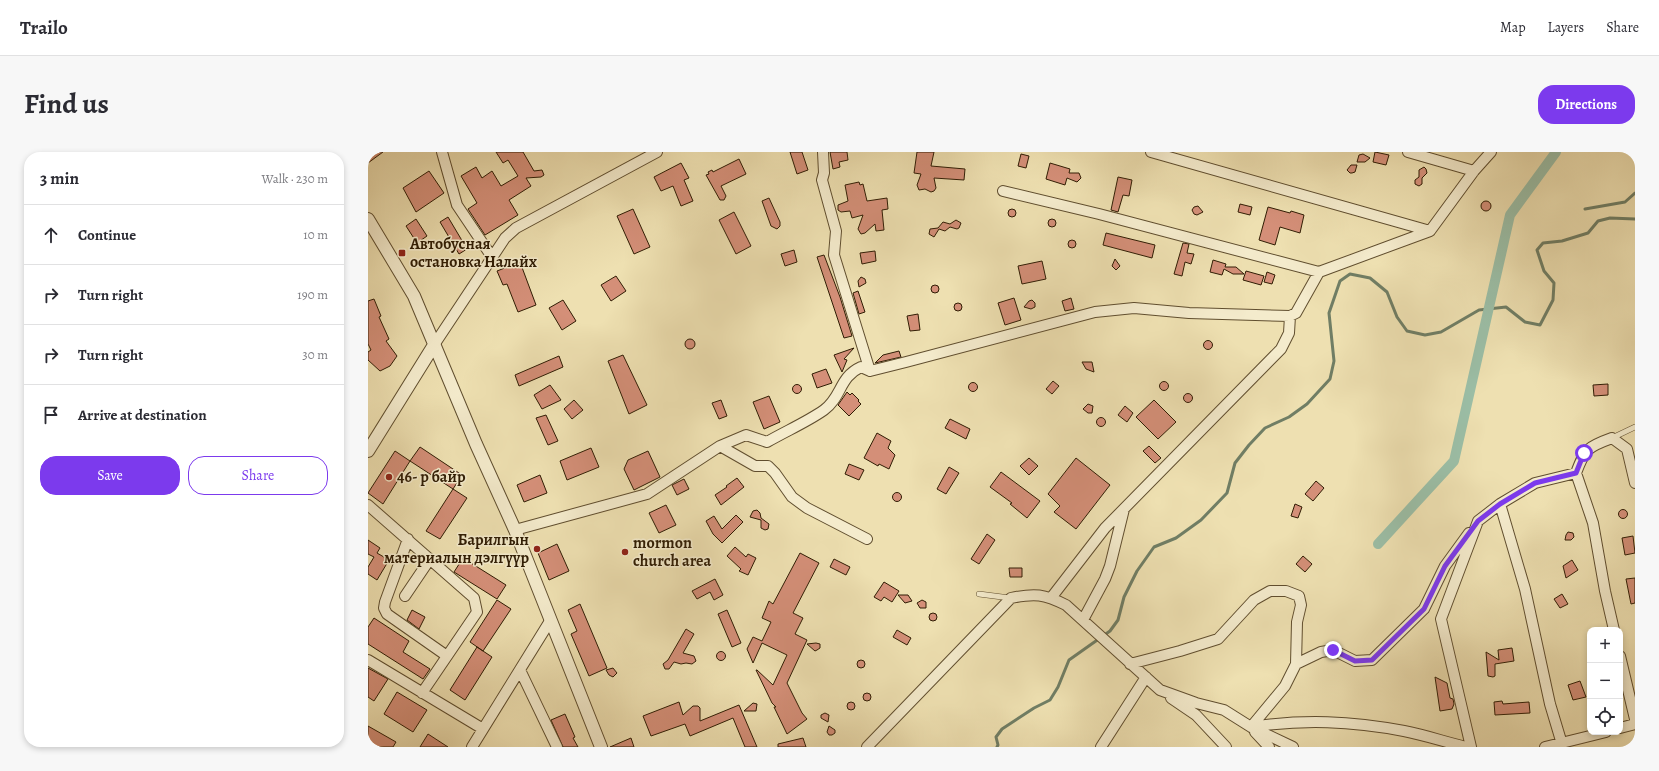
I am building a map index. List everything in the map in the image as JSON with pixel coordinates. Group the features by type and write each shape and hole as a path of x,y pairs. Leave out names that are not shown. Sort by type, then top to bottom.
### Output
{"street":[{"path":"442,152 457,205 492,257"},
{"path":"368,452 434,345 505,238 516,228 657,152"},
{"path":"823,152 824,173 822,180 836,231 834,255 870,371"},
{"path":"1151,152 1430,231"},
{"path":"1408,152 1474,171"},
{"path":"1003,191 1099,214 1319,272 1430,231 1474,171 1491,152"},
{"path":"368,219 414,296 515,530 601,747"},
{"path":"515,530 647,494 720,446 746,435 768,442 824,409 836,397 843,381 853,370 861,367 870,371 1095,312 1134,308 1188,313 1290,316 1296,313 1319,272"},
{"path":"1050,598 1105,528 1281,348 1289,333 1290,316"},
{"path":"1613,627 1594,522 1576,473 1584,453 1596,444 1612,438 1627,449 1635,483"},
{"path":"720,446 755,466 768,466 792,497 807,508 867,539"},
{"path":"1296,664 1321,652 1333,650 1355,661 1372,660 1424,609 1445,566 1478,521 1500,504 1535,483 1576,473"},
{"path":"1500,504 1525,589 1550,704 1562,744"},
{"path":"368,505 474,598 477,606 477,612 422,693"},
{"path":"1086,622 1110,566 1124,509"},
{"path":"1471,747 1441,619 1478,521"},
{"path":"408,539 384,608 386,614 447,656"},
{"path":"406,596 430,559"},
{"path":"1130,664 1218,639 1254,600 1270,591 1286,591 1299,596 1301,605 1297,622 1296,664 1285,686 1251,727"},
{"path":"867,747 1011,598 1029,594 1050,598 1066,605 1160,690 1196,715 1226,747"},
{"path":"472,747 550,621"},
{"path":"368,660 483,729"},
{"path":"1622,663 1635,719"},
{"path":"520,670 556,747"},
{"path":"1102,747 1146,677"},
{"path":"1160,690 1196,703 1224,710 1251,727 1293,747"},
{"path":"1251,727 1283,722 1326,722 1367,725 1405,731 1466,747"},
{"path":"1623,727 1635,724"},
{"path":"1251,727 1269,747"},
{"path":"1545,747 1595,735"}],"lane":[{"path":"1612,438 1635,427"},
{"path":"979,594 1011,598"}],"building":[{"path":"368,152 383,152 368,163"},
{"path":"496,152 523,152 534,171 542,170 544,175 541,177 526,178 531,186 509,200 518,215 485,235 468,209 477,203 461,176 476,167 482,178 492,171 501,186 518,176 508,160 503,163"},
{"path":"790,152 802,152 808,170 797,174"},
{"path":"830,152 847,152 848,160 839,162 840,167 833,169"},
{"path":"917,152 934,152 931,166 965,169 964,180 934,178 936,188 934,191 931,192 925,189 919,190 917,185 921,174 914,173"},
{"path":"1375,152 1389,155 1386,165 1373,162"},
{"path":"1021,154 1029,156 1026,168 1018,166"},
{"path":"1363,154 1370,158 1365,162 1357,162 1359,155"},
{"path":"739,159 746,174 721,186 726,196 724,200 720,200 706,175 712,170 713,172"},
{"path":"681,163 689,178 684,180 693,201 681,206 673,186 661,191 654,177"},
{"path":"1050,163 1070,169 1069,173 1079,173 1081,178 1077,182 1067,178 1065,185 1046,179"},
{"path":"1351,165 1357,165 1355,172 1350,173 1347,170"},
{"path":"1424,167 1427,173 1422,178 1422,184 1419,186 1415,184 1415,180 1419,177 1419,170"},
{"path":"429,171 444,193 416,212 403,188"},
{"path":"1118,177 1132,180 1129,196 1123,195 1118,212 1111,210"},
{"path":"859,182 860,185 863,184 867,201 887,198 888,209 882,210 884,230 876,231 875,224 865,233 861,234 858,229 863,215 852,218 850,211 841,212 838,210 838,205 848,201 845,185"},
{"path":"769,198 780,222 780,226 777,229 771,226 762,201"},
{"path":"1484,201 1488,201 1490,202 1490,210 1484,211 1481,208 1481,204"},
{"path":"1240,204 1252,207 1250,215 1238,212"},
{"path":"1198,206 1203,212 1197,215 1194,214 1192,210 1194,207"},
{"path":"1268,207 1304,215 1300,233 1280,227 1275,245 1259,240"},
{"path":"633,209 650,247 634,254 617,216"},
{"path":"1010,209 1014,209 1016,213 1014,217 1010,217 1008,215 1008,211"},
{"path":"734,212 751,246 736,254 719,220"},
{"path":"448,217 467,249 459,254 440,222"},
{"path":"416,219 427,236 417,243 406,226"},
{"path":"1050,219 1054,219 1056,223 1054,227 1050,227 1048,225 1048,221"},
{"path":"956,220 961,223 959,228 957,229 950,227 945,231 939,229 934,237 929,234 930,229 938,228 943,222 950,224"},
{"path":"1106,233 1155,245 1152,258 1103,245"},
{"path":"1070,240 1074,240 1076,244 1074,248 1070,248 1068,246 1068,242"},
{"path":"1183,243 1189,244 1187,253 1194,254 1191,264 1185,262 1182,276 1174,274"},
{"path":"794,250 797,262 785,266 781,254"},
{"path":"875,251 876,261 862,264 860,253"},
{"path":"824,255 840,297 852,336 844,338 817,257"},
{"path":"1115,259 1120,266 1116,270 1112,266"},
{"path":"1213,260 1226,264 1225,267 1236,267 1244,274 1233,274 1224,269 1222,275 1210,272"},
{"path":"1042,261 1046,279 1022,284 1018,266"},
{"path":"520,262 536,305 518,312 507,284 503,285 497,271"},
{"path":"1246,271 1264,276 1261,285 1243,280"},
{"path":"1267,272 1275,275 1272,284 1264,282"},
{"path":"616,276 626,291 611,301 601,285"},
{"path":"861,277 865,279 866,283 859,287 858,281"},
{"path":"933,285 937,285 939,289 937,293 933,293 931,291 931,287"},
{"path":"858,291 865,312 859,314 853,293"},
{"path":"1014,298 1021,320 1005,325 998,303"},
{"path":"1071,298 1074,309 1065,311 1062,301"},
{"path":"374,299 381,316 379,317 389,339 386,341 397,356 390,366 380,371 368,360 368,352 371,350 368,344 368,301"},
{"path":"563,300 576,321 562,330 549,308"},
{"path":"1032,300 1035,303 1035,307 1031,309 1024,307 1029,301"},
{"path":"956,303 960,303 962,307 960,311 956,311 954,309 954,305"},
{"path":"918,314 920,330 910,331 907,316"},
{"path":"688,339 692,339 694,340 694,348 688,349 685,346 685,342"},
{"path":"1206,341 1210,341 1212,345 1210,349 1206,349 1204,347 1204,343"},
{"path":"854,348 844,359 847,360 842,372 834,355"},
{"path":"899,351 901,357 875,363 883,355"},
{"path":"623,355 647,405 629,414 608,361"},
{"path":"559,356 563,367 519,386 515,375"},
{"path":"1082,362 1092,362 1094,372 1086,369"},
{"path":"826,369 832,383 817,388 812,374"},
{"path":"1053,381 1059,386 1052,394 1046,389"},
{"path":"1164,381 1169,386 1164,391 1159,386"},
{"path":"973,382 978,387 973,392 968,387"},
{"path":"1608,384 1608,395 1594,396 1593,385"},
{"path":"550,385 561,400 542,409 534,395"},
{"path":"795,385 799,385 801,389 799,393 795,393 793,391 793,387"},
{"path":"847,392 850,395 852,393 861,404 849,416 838,405"},
{"path":"1188,393 1193,398 1188,403 1183,398"},
{"path":"769,396 780,422 764,429 753,402"},
{"path":"574,400 583,410 572,419 564,409"},
{"path":"721,400 727,416 719,419 712,403"},
{"path":"1154,400 1176,422 1158,439 1136,417"},
{"path":"1088,404 1093,406 1092,413 1088,413 1083,409"},
{"path":"1125,406 1133,413 1127,422 1118,415"},
{"path":"546,415 558,441 548,445 536,418"},
{"path":"1101,417 1106,422 1101,427 1096,422"},
{"path":"950,419 970,429 966,439 945,428"},
{"path":"877,433 891,441 888,448 895,455 889,469 879,464 878,466 864,458"},
{"path":"1149,446 1161,458 1155,463 1143,451"},
{"name":"46- р байр","path":"420,447 462,475 453,489 410,461"},
{"path":"591,448 599,467 567,480 560,461"},
{"name":"46- р байр","path":"395,451 410,461 383,504 368,493"},
{"path":"648,451 660,477 634,490 624,469 628,460"},
{"path":"1029,458 1038,466 1029,475 1020,466"},
{"path":"1076,458 1110,485 1076,529 1054,512 1060,506 1048,494"},
{"path":"849,464 864,470 859,480 845,474"},
{"path":"949,467 959,473 946,494 937,489"},
{"path":"1001,472 1040,501 1027,518 1010,504 1012,503 990,487"},
{"path":"540,475 547,493 524,502 517,485"},
{"path":"737,478 744,487 721,505 715,495"},
{"path":"684,479 689,489 677,495 672,485"},
{"path":"1316,481 1324,488 1313,501 1305,494"},
{"name":"46- р байр","path":"453,489 467,498 440,539 426,531"},
{"path":"895,493 899,493 901,497 899,501 895,501 893,499 893,495"},
{"path":"1295,504 1302,507 1298,518 1291,516"},
{"path":"666,505 676,525 659,533 649,513"},
{"path":"757,510 760,513 761,518 769,524 768,529 765,530 761,528 761,520 750,517 753,511"},
{"path":"1621,510 1625,510 1627,514 1625,518 1621,518 1619,516 1619,512"},
{"path":"736,515 743,522 722,543 713,534 706,521 714,516 722,529"},
{"path":"1568,532 1573,533 1574,537 1571,540 1565,540 1566,535"},
{"path":"987,534 995,540 979,564 971,559"},
{"path":"1633,536 1635,553 1625,555 1622,538"},
{"path":"368,540 380,548 377,553 389,560 377,580 368,574 368,567 374,557 368,554"},
{"path":"557,544 569,571 549,580 538,553"},
{"path":"735,547 746,557 748,554 756,558 748,575 739,571 741,569 727,556"},
{"path":"800,553 819,563 793,613 803,618 795,634 807,640 787,683 802,713 807,719 787,734 774,707 776,707 772,703 756,670 773,685 787,655 762,643 753,663 747,649 753,637 762,641 771,622 762,618 769,601 773,604"},
{"path":"1303,556 1312,564 1305,572 1296,564"},
{"path":"463,558 506,585 497,599 454,572"},
{"path":"834,559 850,567 846,575 830,567"},
{"path":"1572,560 1578,570 1566,578 1563,566"},
{"path":"1009,568 1022,568 1022,577 1010,577"},
{"path":"1635,578 1635,603 1631,604 1626,579"},
{"path":"715,579 723,595 714,600 710,592 697,599 692,591"},
{"path":"884,582 899,591 892,602 884,597 881,601 874,597"},
{"path":"1562,594 1568,604 1560,608 1554,599"},
{"path":"898,595 908,595 912,601 905,603"},
{"path":"497,600 511,609 483,651 470,642"},
{"path":"922,600 926,602 926,608 920,608 917,603"},
{"path":"580,604 607,668 589,676 571,634 577,631 568,610"},
{"path":"412,610 425,617 419,629 407,620"},
{"path":"727,610 741,643 732,647 718,614"},
{"path":"931,613 935,613 937,617 935,621 931,621 929,619 929,615"},
{"path":"374,618 409,641 403,652 430,669 423,679 368,644 368,627"},
{"path":"686,629 694,634 683,653 694,656 696,661 692,664 681,664 674,662 669,669 665,669 663,664 668,660"},
{"path":"897,630 911,638 907,645 893,637"},
{"path":"807,644 820,644 820,648 815,651"},
{"path":"477,647 492,657 465,700 450,690"},
{"path":"1512,648 1514,661 1495,664 1495,676 1488,676 1486,652 1499,660 1498,650"},
{"path":"721,651 726,656 721,661 716,656"},
{"path":"859,660 863,660 865,664 863,668 859,668 857,666 857,662"},
{"path":"368,668 388,679 374,701 368,697"},
{"path":"613,668 617,673 613,677 609,675 606,670"},
{"path":"1435,677 1447,683 1450,698 1453,699 1454,704 1452,709 1440,711"},
{"path":"1580,681 1586,697 1573,700 1568,685"},
{"path":"397,692 427,710 413,732 384,714"},
{"path":"865,693 869,693 871,697 869,701 865,701 863,699 863,695"},
{"path":"1502,701 1503,704 1529,702 1530,713 1495,715 1494,702"},
{"path":"679,702 683,715 693,706 698,706 700,708 700,721 739,705 757,747 745,747 733,718 690,736 685,724 651,736 643,716"},
{"path":"849,702 853,702 855,706 853,710 849,710 847,708 847,704"},
{"path":"753,703 757,704 756,711 744,711"},
{"path":"825,713 829,715 828,722 821,718 821,715"},
{"path":"565,714 575,737 573,738 578,747 563,747 551,720"},
{"path":"368,726 396,742 393,747 368,747"},
{"path":"829,726 835,730 835,733 832,735 829,735 827,732"},
{"path":"428,734 448,747 420,747"},
{"path":"631,738 634,747 610,747"},
{"path":"803,738 806,747 778,747 778,744"}],"waterway":[{"path":"1378,544 1454,461 1510,215 1556,152"},
{"path":"1585,209 1625,202 1635,193"},
{"path":"997,747 996,737 1002,729 1034,708 1050,700 1058,687 1069,660 1110,631 1118,620 1124,597 1137,571 1154,547 1176,538 1201,520 1227,493 1235,463 1249,445 1265,428 1289,417 1307,404 1330,379 1334,361 1329,313 1340,281 1350,274 1370,278 1387,292 1397,317 1407,331 1425,335 1441,332 1479,310 1506,307 1525,322 1540,325 1553,300 1554,283 1544,271 1537,250 1543,243 1562,241 1588,233 1598,221 1610,218 1635,219"}],"place":[{"name":"Автобусная остановка Налайх","path":"402,253"},
{"name":"46- р байр","path":"389,477"},
{"name":"Барилгын материалын дэлгүүр","path":"537,549"},
{"name":"mormon church area","path":"625,552"}],"route":[{"path":"1333,650 1355,661 1372,660 1424,609 1445,566 1478,521 1500,504 1535,483 1576,473 1584,453"}]}
